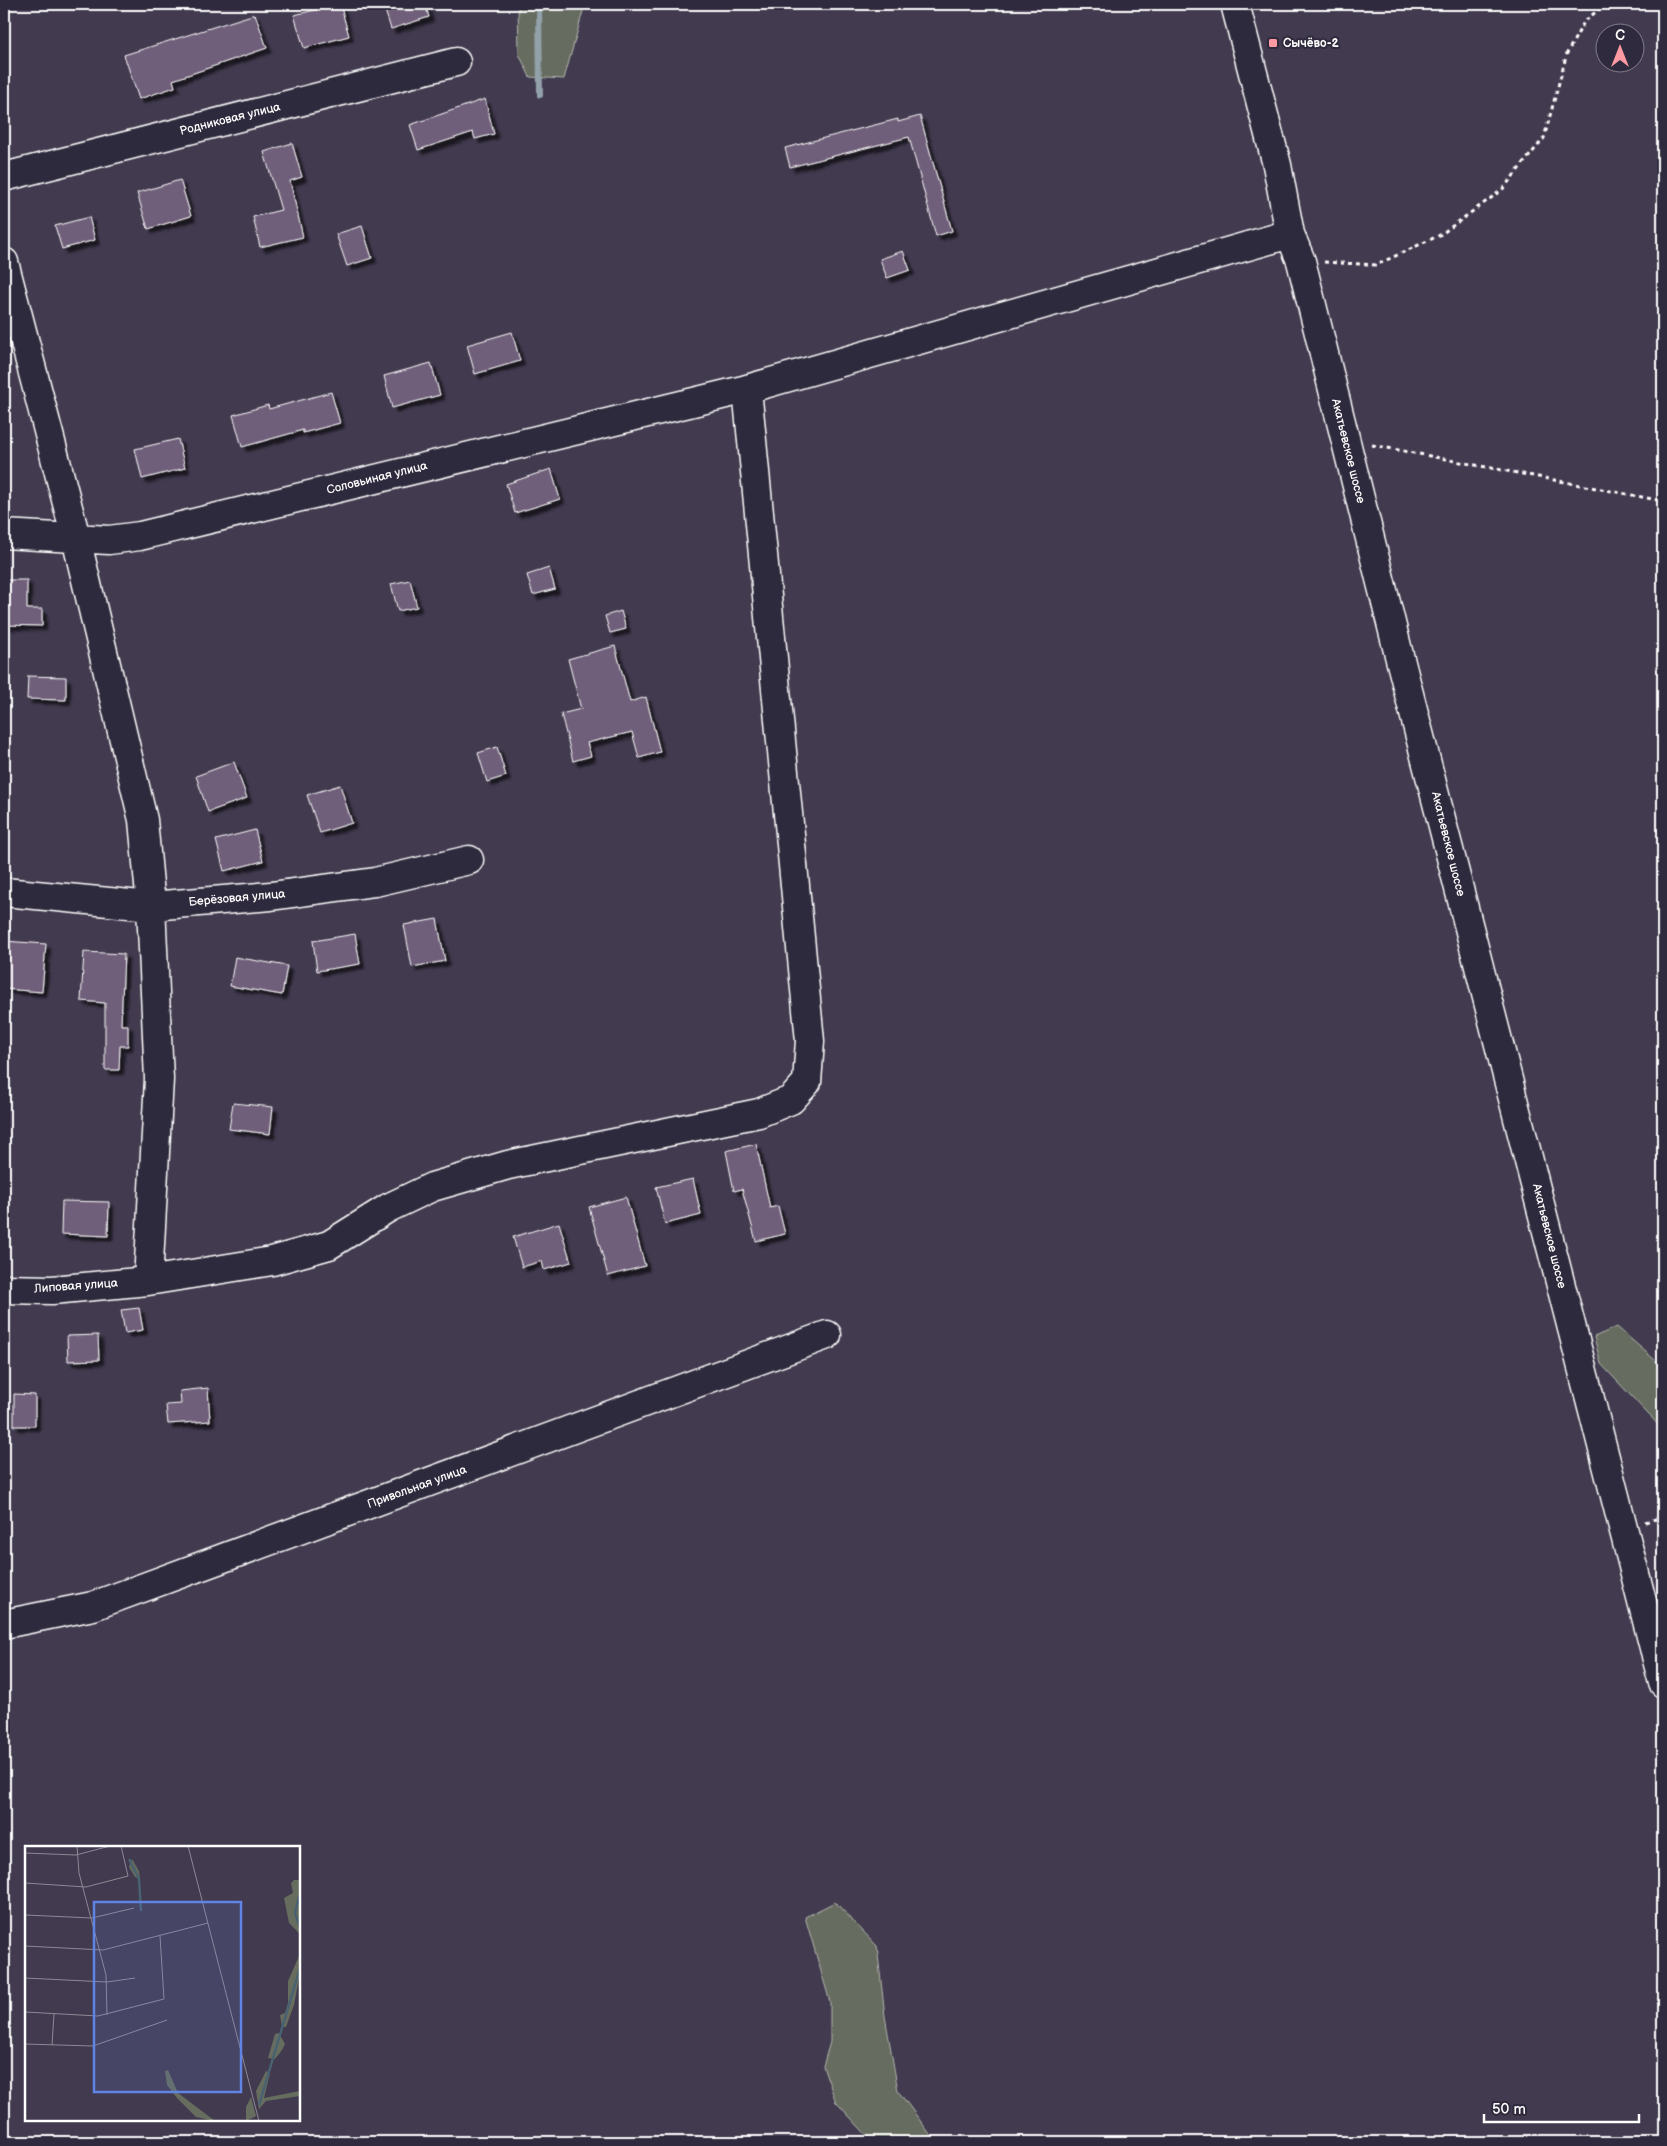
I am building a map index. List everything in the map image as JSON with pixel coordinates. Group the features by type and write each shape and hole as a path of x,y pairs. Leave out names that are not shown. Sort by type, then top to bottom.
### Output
{"street":[{"name":"Акатьевское шоссе","path":"1236,4 1277,165 1290,234 1301,261 1344,438 1663,1683"},
{"name":"Родниковая улица","path":"4,177 456,62"},
{"name":"Соловьиная улица","path":"4,534 108,540 140,536 747,389 1290,234"},
{"path":"4,262 76,538 142,820 151,906 159,1079 148,1281"},
{"name":"Липовая улица","path":"4,1289 52,1290 148,1281 272,1261 329,1245 388,1208 432,1187 508,1165 759,1113 791,1100 807,1082 810,1041 747,389"},
{"name":"Берёзовая улица","path":"4,892 151,906 271,896 375,882 469,860"},
{"name":"Привольная улица","path":"4,1624 93,1606 827,1335"}],"path":[{"path":"1301,261 1376,265 1440,235 1502,190 1544,138 1567,53 1584,22 1605,4"},
{"path":"1344,438 1384,448 1539,476 1570,485 1663,501"}],"green space":[{"path":"518,4 585,4 564,79 530,77 519,54"},
{"path":"1617,1327 1663,1367 1663,1430 1601,1364 1594,1337"},
{"path":"835,1902 877,1946 885,2016 898,2091 936,2142 873,2142 836,2102 823,2066 830,2042 830,2002 805,1917"}],"building":[{"path":"340,4 349,36 304,48 294,15"},
{"path":"383,4 425,4 429,17 391,29"},
{"path":"255,14 267,48 173,80 175,87 139,99 124,55"},
{"path":"485,99 494,134 475,139 473,132 418,150 410,125"},
{"path":"920,116 952,231 936,236 909,137 790,167 785,148 898,119 898,122"},
{"path":"292,143 302,177 290,181 303,237 260,247 253,217 281,210 264,152"},
{"path":"180,180 191,216 148,229 137,193"},
{"path":"89,217 95,240 62,249 55,226"},
{"path":"362,226 372,258 347,266 336,234"},
{"path":"903,251 910,270 887,278 880,259"},
{"path":"512,332 520,361 475,374 467,345"},
{"path":"431,363 440,395 392,408 384,376"},
{"path":"331,392 340,423 303,433 303,430 242,447 233,415 268,405 269,409"},
{"path":"178,439 185,468 142,479 135,449"},
{"path":"551,469 560,499 515,513 506,484"},
{"path":"549,568 555,589 533,595 527,575"},
{"path":"4,580 27,580 27,609 42,609 42,626 4,625"},
{"path":"410,580 417,607 398,611 391,584"},
{"path":"621,611 626,629 610,633 605,616"},
{"path":"615,646 630,702 646,697 660,752 639,758 632,732 587,743 591,756 573,761 561,714 581,709 568,659"},
{"path":"28,676 66,677 66,700 27,699"},
{"path":"497,747 506,776 487,782 478,753"},
{"path":"234,762 247,798 208,812 196,776"},
{"path":"340,785 352,823 320,833 307,795"},
{"path":"255,830 263,861 224,871 216,840"},
{"path":"437,919 445,961 412,967 404,925"},
{"path":"355,934 360,964 317,971 313,941"},
{"path":"4,941 46,944 42,992 4,989"},
{"path":"84,952 124,954 121,1025 128,1025 128,1046 120,1046 119,1070 105,1070 105,1003 81,1001"},
{"path":"235,957 287,966 282,995 230,986"},
{"path":"233,1103 273,1107 270,1134 229,1129"},
{"path":"756,1144 770,1208 778,1206 785,1234 756,1241 742,1189 734,1191 726,1151"},
{"path":"693,1179 701,1215 665,1224 656,1187"},
{"path":"626,1197 645,1266 608,1276 589,1207"},
{"path":"62,1201 109,1202 108,1236 61,1234"},
{"path":"559,1223 571,1262 544,1270 542,1261 522,1267 513,1237"},
{"path":"139,1308 143,1330 125,1333 121,1310"},
{"path":"98,1335 99,1360 68,1361 67,1336"},
{"path":"208,1388 210,1421 168,1424 166,1405 181,1404 180,1391"},
{"path":"14,1394 35,1395 35,1426 14,1426"}],"waterway":[{"path":"539,4 540,95"}],"place":[{"name":"Сычёво-2","path":"1273,43"}]}
